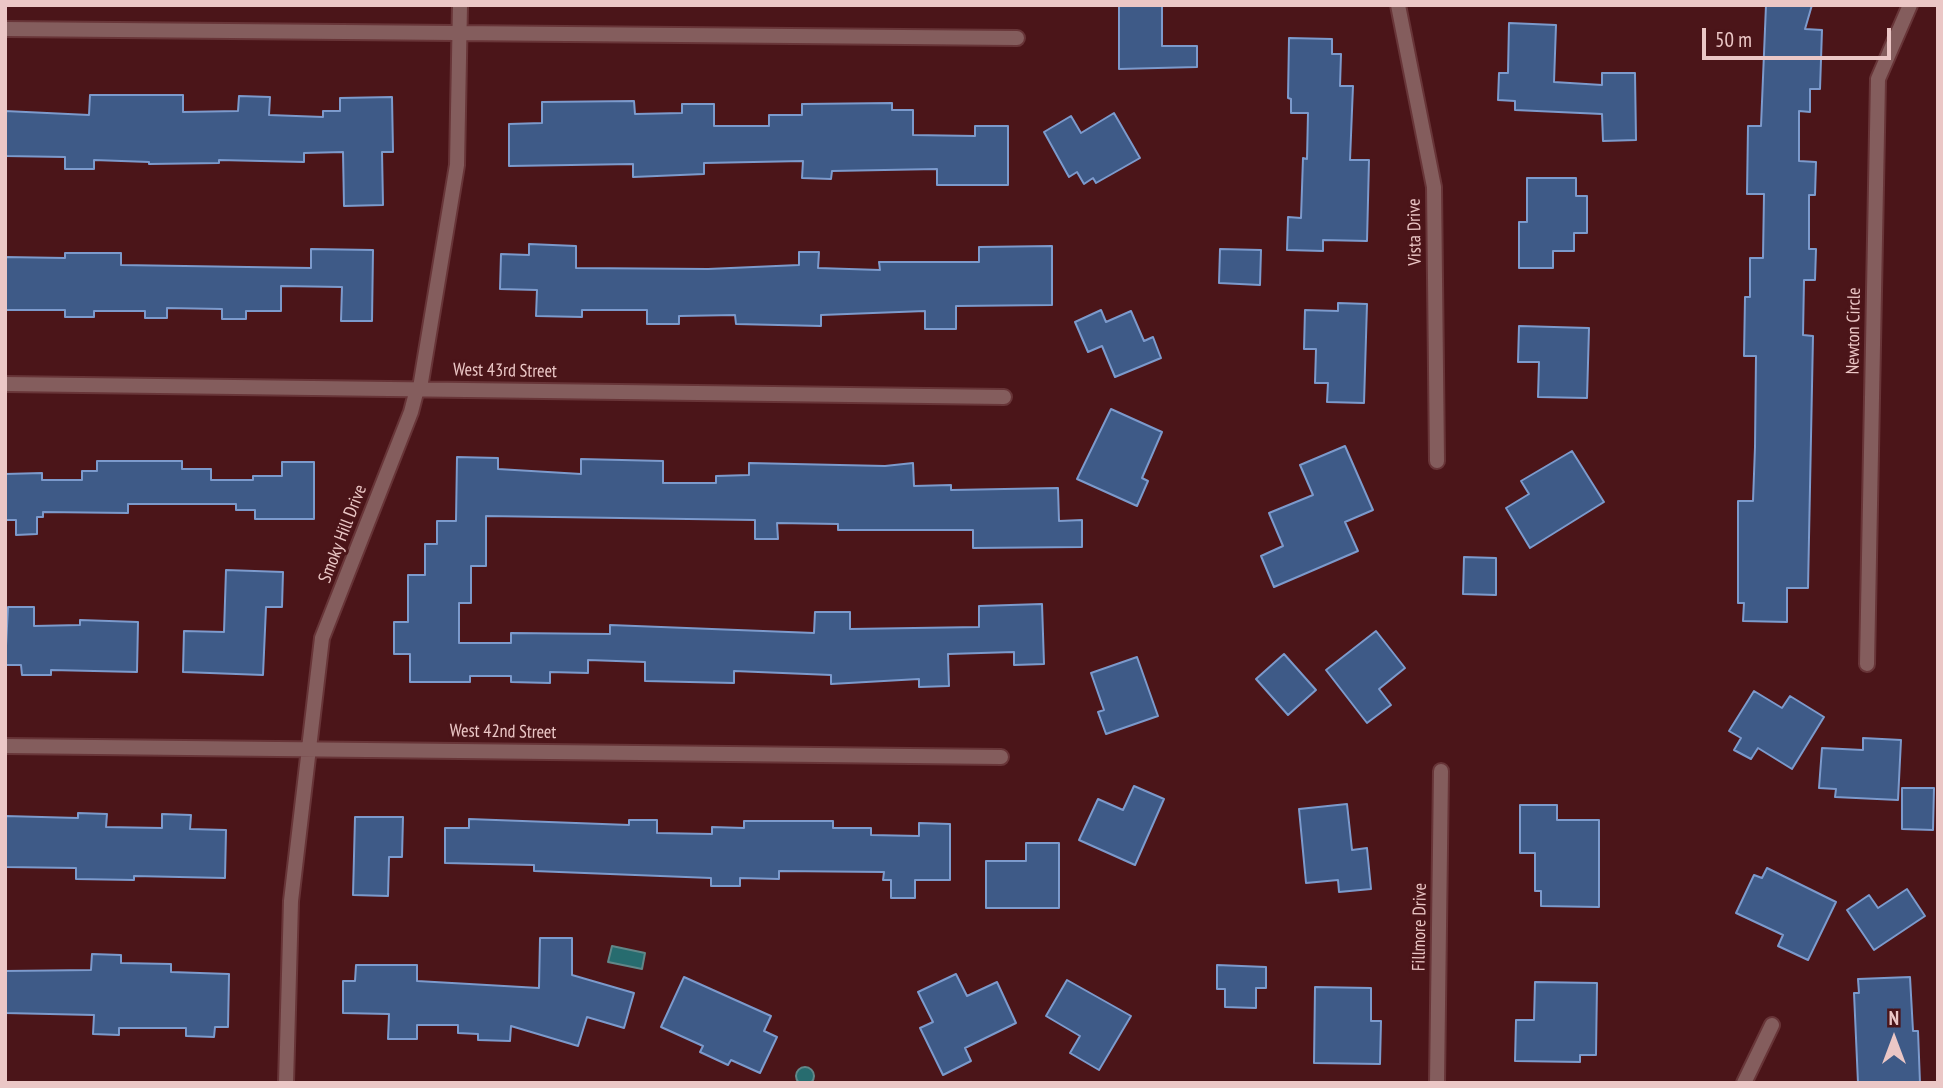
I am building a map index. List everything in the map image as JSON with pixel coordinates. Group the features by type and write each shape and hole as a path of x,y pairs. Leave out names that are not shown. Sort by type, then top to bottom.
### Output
{"street":[{"name":"Smoky Hill Drive","path":"286,1083 291,901 323,638 411,412 416,389 421,388 457,165 460,5"},
{"name":"Vista Drive","path":"1398,5 1434,187 1437,461"},
{"name":"Newton Circle","path":"1867,664 1878,79 1910,5"},
{"path":"5,29 1017,38"},
{"name":"West 43rd Street","path":"5,384 1004,397"},
{"name":"West 42nd Street","path":"5,746 1001,757"},
{"name":"Fillmore Drive","path":"1437,1083 1441,771"},
{"path":"1744,1083 1772,1026"}],"water":[{"path":"612,946 645,953 642,969 608,962"},
{"path":"805,1067 811,1070 814,1076 811,1082 805,1085 799,1082 796,1076 799,1070"}],"building":[{"path":"1119,5 1162,5 1162,46 1197,46 1197,67 1119,69"},
{"path":"1766,5 1812,5 1805,29 1822,30 1820,89 1810,89 1810,112 1799,111 1799,161 1816,162 1815,195 1809,195 1809,249 1816,249 1815,280 1804,280 1803,335 1813,336 1808,588 1787,588 1787,622 1743,621 1744,603 1738,603 1738,501 1753,501 1755,447 1756,356 1744,356 1745,297 1750,297 1750,258 1763,258 1764,194 1747,194 1748,126 1761,126"},
{"path":"1509,23 1556,25 1554,82 1602,85 1602,73 1635,73 1636,140 1603,141 1602,114 1515,110 1515,101 1498,100 1499,73 1508,73"},
{"path":"1289,38 1332,39 1332,54 1341,54 1340,86 1353,86 1350,160 1369,160 1367,241 1323,240 1323,251 1287,250 1288,217 1301,218 1308,113 1291,113 1291,99 1288,98"},
{"path":"90,95 183,95 183,112 238,111 239,96 270,97 269,115 323,117 323,111 340,111 340,98 392,97 393,152 382,152 383,205 344,206 343,152 304,153 304,162 219,160 219,163 149,164 94,160 94,169 65,169 65,157 5,156 5,111 89,115"},
{"path":"634,101 635,114 682,113 682,104 714,104 714,126 769,126 769,115 802,115 802,104 892,103 892,110 913,110 913,135 975,136 975,126 1008,126 1008,185 937,185 937,169 832,171 831,179 802,178 803,161 704,163 704,174 633,177 633,164 509,166 509,124 542,123 542,102"},
{"path":"1114,113 1140,158 1096,183 1093,178 1084,184 1077,172 1069,177 1044,132 1071,116 1081,133"},
{"path":"1527,178 1576,178 1576,196 1587,196 1587,233 1574,233 1574,251 1553,251 1553,268 1519,268 1519,222 1527,222"},
{"path":"529,244 576,246 576,268 708,269 799,265 799,252 819,252 818,268 880,270 879,262 979,262 979,247 1052,246 1052,305 956,306 956,329 925,329 925,311 821,315 821,326 736,324 735,315 679,316 679,324 647,324 647,310 582,310 582,317 536,316 537,290 500,289 501,254 529,255"},
{"path":"311,249 373,250 372,321 341,321 342,287 281,286 281,311 246,311 246,319 222,319 222,309 167,308 167,318 145,318 145,311 94,311 94,317 65,317 65,310 5,310 5,257 65,258 65,253 121,253 121,265 311,268"},
{"path":"1220,249 1261,250 1260,285 1219,283"},
{"path":"1338,303 1367,304 1364,403 1327,402 1328,383 1315,383 1316,349 1304,349 1305,310 1338,311"},
{"path":"1101,310 1106,322 1131,311 1144,341 1153,337 1161,358 1115,377 1102,346 1088,352 1075,322"},
{"path":"1519,326 1589,328 1587,398 1538,397 1539,362 1518,362"},
{"path":"1111,409 1162,432 1142,478 1148,481 1137,506 1077,479"},
{"path":"1345,446 1373,510 1345,522 1358,551 1274,587 1261,556 1283,546 1269,513 1313,495 1300,465"},
{"path":"1572,451 1604,502 1530,548 1506,508 1529,494 1521,481"},
{"path":"457,457 498,458 498,469 581,474 581,459 663,461 663,483 716,483 716,476 749,475 749,463 885,466 913,463 914,486 951,485 951,490 1058,488 1059,521 1082,520 1082,547 973,548 973,530 838,530 838,524 777,523 778,539 755,539 755,520 486,516 486,566 471,566 471,603 459,603 459,643 511,643 511,633 610,634 610,625 814,633 815,612 850,612 850,629 979,627 979,606 1042,604 1044,664 1014,665 1014,652 948,654 949,686 919,687 919,679 831,684 831,675 734,671 734,683 645,681 645,662 588,660 588,673 550,672 550,683 511,682 511,676 470,676 470,682 410,682 410,654 394,654 394,622 408,622 408,575 425,575 425,544 437,544 437,521 456,521"},
{"path":"97,461 182,461 182,469 211,469 211,480 253,480 253,476 282,476 282,462 314,462 314,519 255,519 255,510 236,510 236,504 128,504 128,513 43,512 43,517 37,517 37,534 16,535 16,520 5,520 5,474 42,473 42,480 82,480 82,471 97,471"},
{"path":"1464,557 1496,558 1496,595 1463,594"},
{"path":"226,570 283,572 282,607 266,607 263,675 183,672 184,631 224,632"},
{"path":"8,607 34,607 34,626 80,625 80,620 138,622 137,672 51,670 51,675 22,675 21,665 5,665"},
{"path":"1376,631 1405,668 1379,689 1391,705 1367,723 1326,670"},
{"path":"1284,654 1316,690 1288,715 1256,679"},
{"path":"1137,657 1158,716 1106,734 1098,712 1104,710 1091,673"},
{"path":"1754,691 1782,708 1790,696 1824,717 1792,769 1758,748 1751,759 1734,750 1741,738 1729,731"},
{"path":"1863,738 1901,740 1898,800 1835,797 1836,789 1819,788 1822,748 1863,750"},
{"path":"1134,786 1164,799 1135,865 1079,840 1098,799 1123,810"},
{"path":"1902,788 1934,788 1933,830 1902,829"},
{"path":"1347,804 1352,850 1367,848 1371,889 1339,892 1338,880 1306,883 1299,809"},
{"path":"1520,805 1557,805 1557,820 1599,820 1599,907 1541,906 1541,891 1535,891 1535,853 1520,853"},
{"path":"78,813 107,814 106,827 162,828 162,814 191,815 190,829 226,830 225,878 134,876 134,880 76,879 76,868 5,867 5,816 78,818"},
{"path":"355,817 403,817 402,857 389,857 388,896 353,895"},
{"path":"469,819 629,825 629,820 657,820 657,833 712,834 712,827 744,828 744,821 833,821 833,828 871,828 871,835 919,836 919,823 950,824 950,880 915,880 915,898 891,898 891,880 883,880 884,872 779,871 779,879 740,878 740,886 711,886 711,878 534,871 534,865 445,863 445,828 469,828"},
{"path":"1026,843 1059,843 1059,908 986,908 986,861 1026,861"},
{"path":"1767,868 1836,902 1808,960 1778,946 1783,935 1736,913 1754,875 1762,878"},
{"path":"1907,889 1925,916 1874,950 1847,910 1869,895 1878,908"},
{"path":"540,938 572,938 572,975 634,993 624,1028 587,1017 578,1046 511,1026 510,1041 478,1040 478,1034 458,1033 458,1025 417,1025 417,1039 388,1039 389,1014 343,1013 343,981 355,981 356,965 417,965 417,981 539,988"},
{"path":"92,954 121,955 121,963 171,964 171,972 229,974 228,1027 215,1027 214,1037 186,1036 186,1028 119,1028 119,1035 93,1034 94,1015 5,1013 5,971 91,970"},
{"path":"1217,965 1266,967 1266,988 1256,988 1256,1008 1225,1007 1225,989 1217,989"},
{"path":"956,974 967,996 997,982 1016,1023 965,1048 971,1061 943,1075 920,1028 933,1022 918,992"},
{"path":"684,977 771,1016 764,1031 777,1037 760,1073 731,1060 728,1065 700,1052 703,1046 661,1027"},
{"path":"1910,977 1913,1031 1918,1031 1920,1083 1858,1083 1854,993 1859,993 1858,979"},
{"path":"1067,980 1131,1016 1099,1070 1070,1053 1080,1036 1046,1016"},
{"path":"1535,982 1597,983 1596,1055 1580,1055 1580,1062 1515,1061 1516,1020 1534,1020"},
{"path":"1315,987 1371,988 1371,1021 1381,1021 1380,1064 1314,1063"}]}
